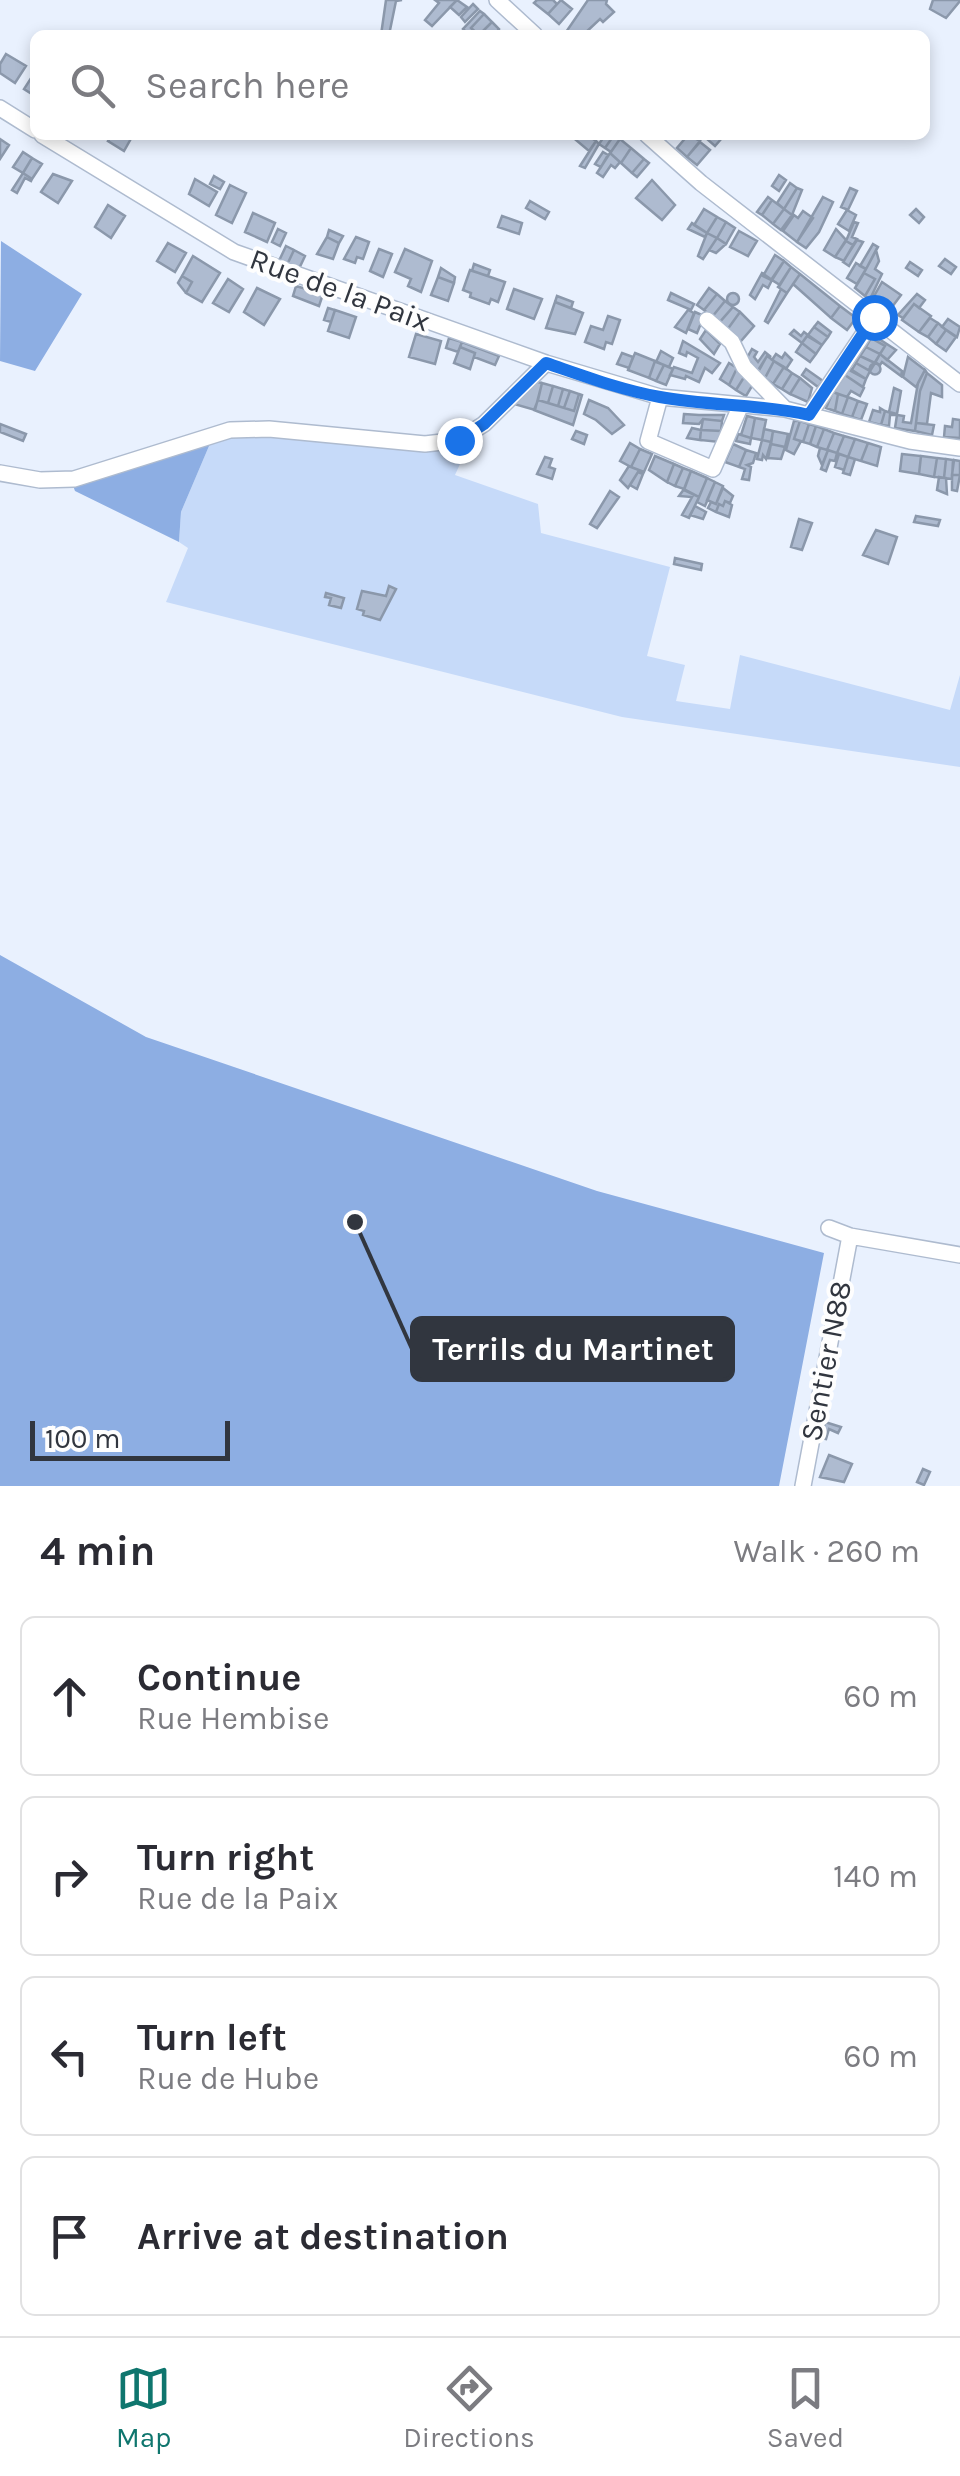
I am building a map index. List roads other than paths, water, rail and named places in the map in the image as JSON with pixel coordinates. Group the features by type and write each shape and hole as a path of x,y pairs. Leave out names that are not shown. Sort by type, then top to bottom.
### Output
{"street":[{"path":"498,0 530,30"},
{"path":"0,108 30,127"},
{"name":"Rue de la Paix","path":"50,140 234,252 546,363 660,397 785,409 910,442 960,448"},
{"path":"653,140 700,182 960,384"},
{"path":"809,415 874,317"},
{"path":"707,320 732,342 744,366 785,409"},
{"path":"942,370 960,362"},
{"path":"0,473 40,480 74,479 230,430 269,429 425,444 459,440 484,424 546,363"},
{"path":"660,397 648,441 713,469 740,407"},
{"path":"830,1228 850,1236 960,1255"},
{"name":"Sentier N88","path":"804,1486 850,1236"}],"place":[{"name":"Terrils du Martinet","path":"355,1222"}]}
